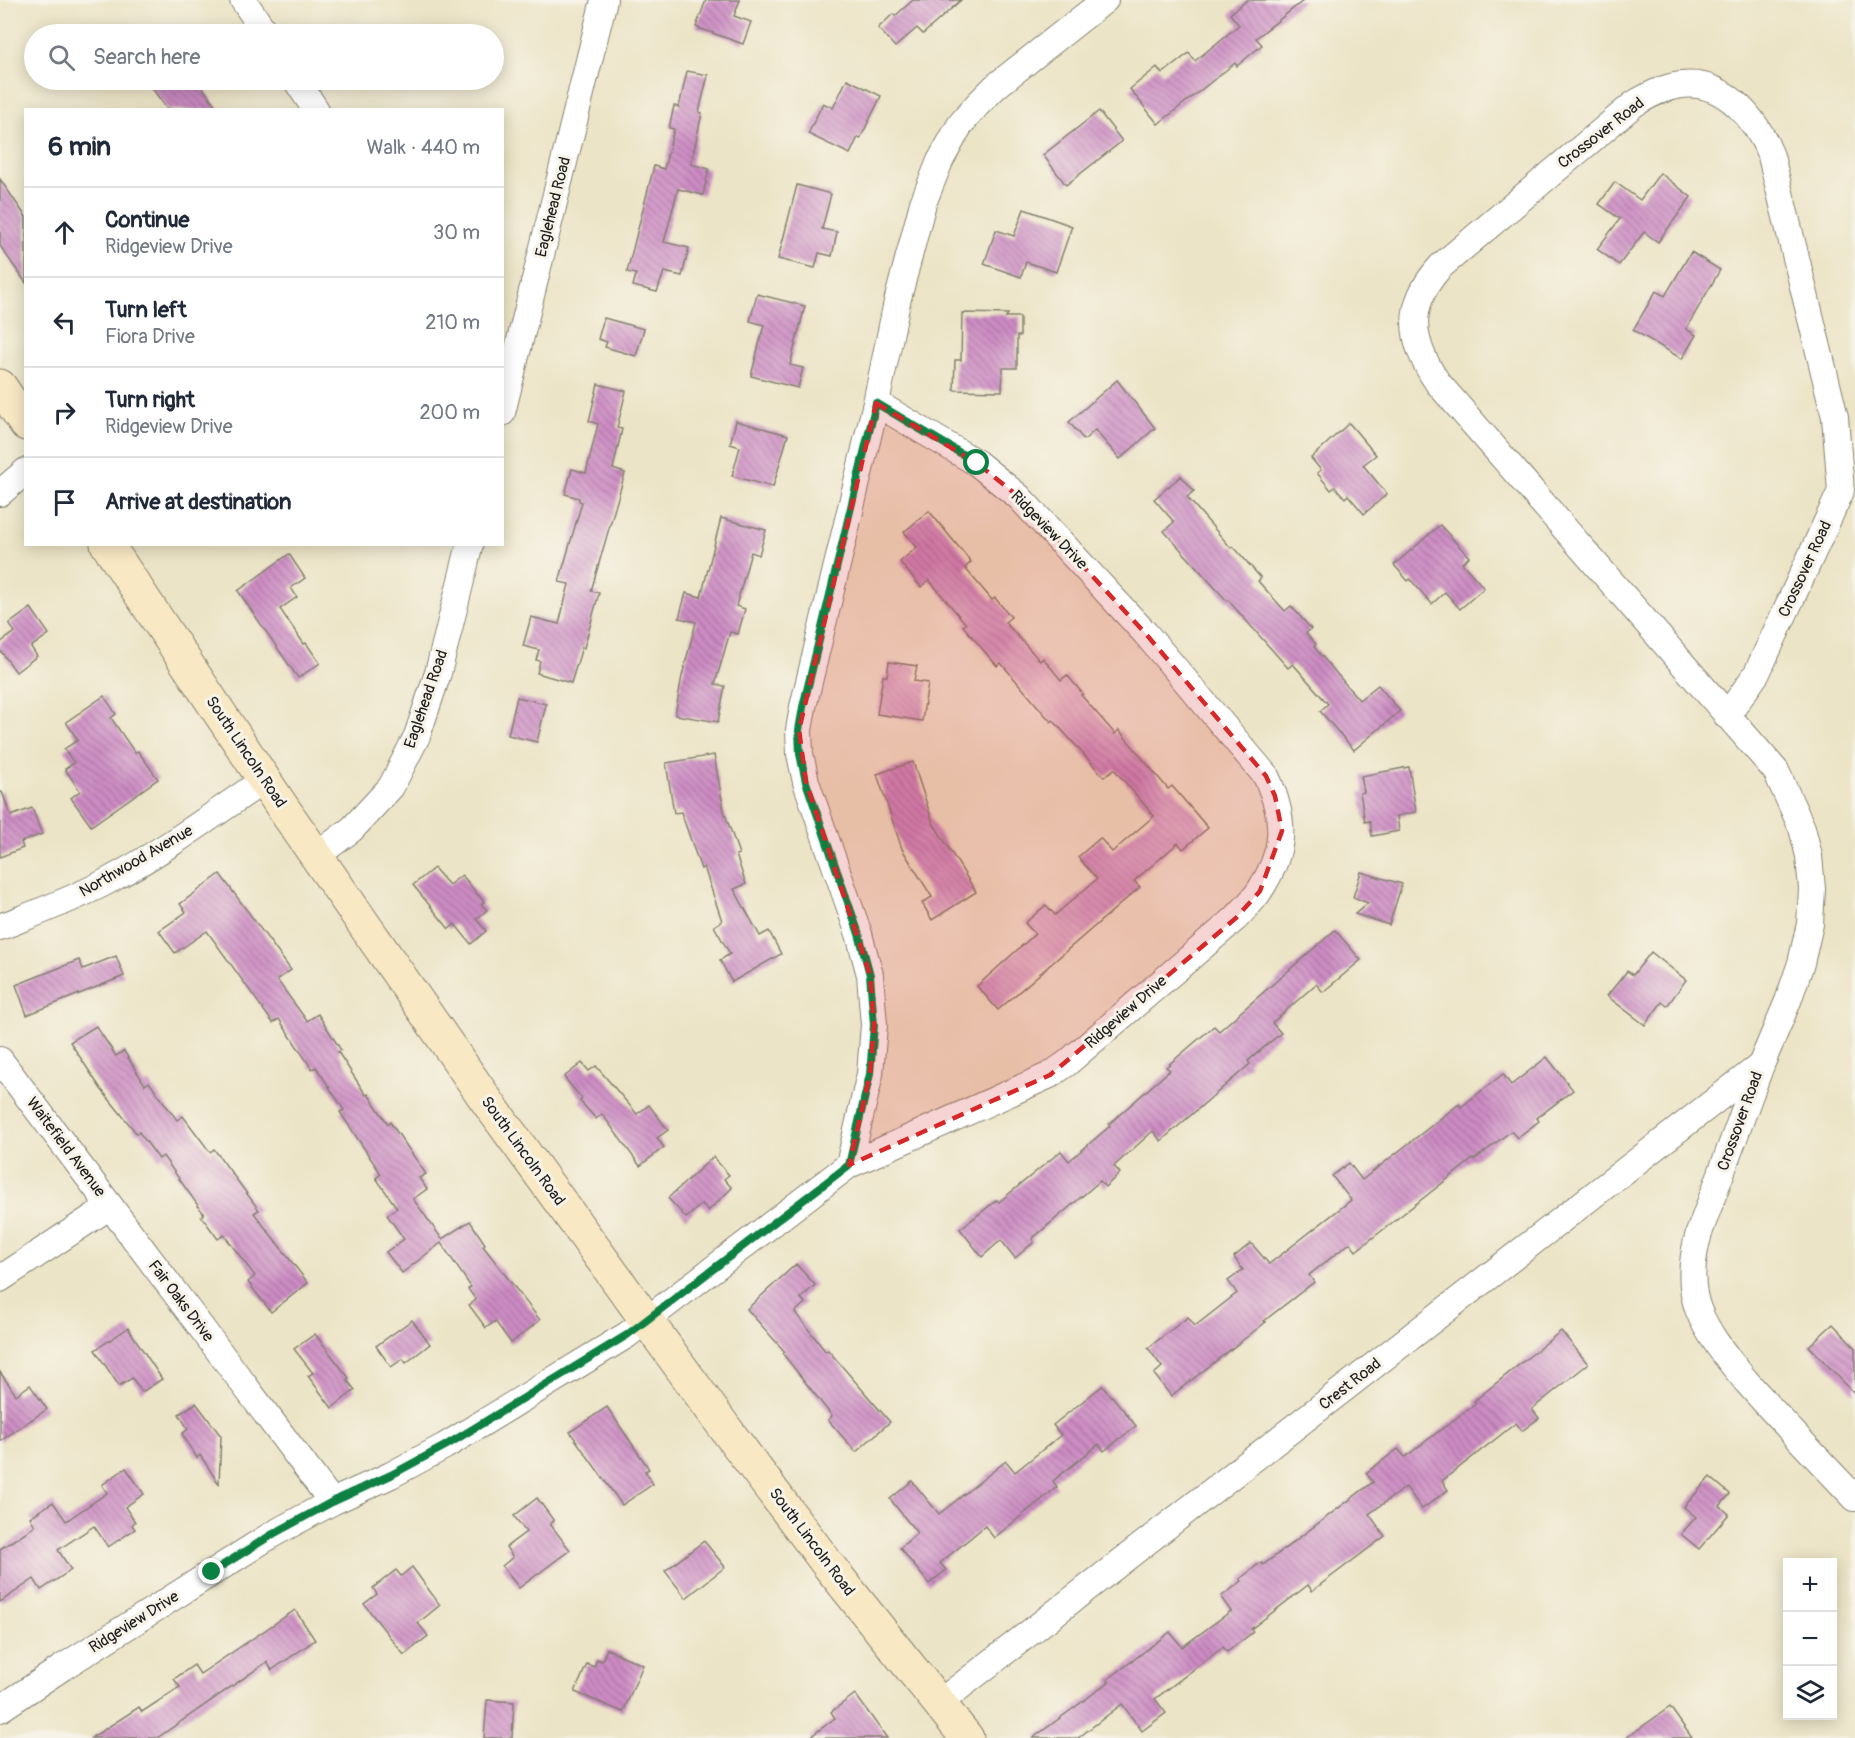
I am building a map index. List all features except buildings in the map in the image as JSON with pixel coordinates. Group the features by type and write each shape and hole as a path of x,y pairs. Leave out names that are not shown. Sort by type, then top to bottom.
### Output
{"street":[{"path":"243,0 259,24"},
{"name":"Eaglehead Road","path":"504,405 604,0"},
{"path":"849,1165 870,1074 874,1025 870,975 859,934 806,782 800,754 799,730 803,707 876,403 897,302 923,202 940,161 960,125 977,105 996,87 1105,0"},
{"name":"Crossover Road","path":"1727,716 1757,673 1848,499 1835,417 1772,156 1755,123 1729,99 1701,86 1684,85 1666,88 1634,104 1441,266 1423,289 1418,303 1416,334 1420,351 1438,382 1727,716 1776,771 1802,828 1809,856 1812,889 1810,924 1801,963 1699,1233 1693,1255 1692,1275 1698,1308 1713,1338 1768,1406 1855,1498"},
{"path":"303,90 315,108"},
{"path":"0,386 24,421"},
{"name":"Ridgeview Drive","path":"0,1709 273,1534 445,1446 627,1335 849,1165 1050,1075 1066,1064 1236,918 1260,891 1275,861 1282,831 1275,796 1266,776 1146,634 1019,497 977,463 876,403"},
{"path":"0,493 24,473"},
{"name":"South Lincoln Road","path":"108,546 264,780 489,1104 725,1428 829,1566 967,1738"},
{"name":"Eaglehead Road","path":"316,856 352,829 391,787 417,736 438,673 470,546"},
{"name":"Northwood Avenue","path":"0,927 60,904 105,883 144,860 264,780"},
{"name":"Waitefield Avenue","path":"0,1060 110,1206"},
{"name":"Crest Road","path":"939,1703 1761,1065"},
{"path":"0,1279 110,1206"},
{"name":"Fair Oaks Drive","path":"110,1206 332,1502"}],"highlighted area":[{"path":"876,403 977,463 1019,497 1146,634 1266,776 1275,796 1282,831 1260,891 1236,918 1050,1075 849,1165 870,1074 874,1025 870,975 806,782 799,730"}],"route":[{"path":"212,1572 273,1534 332,1502 391,1475 445,1446 627,1335 849,1165 870,1074 874,1025 870,975 859,934 806,782 800,754 799,730 803,707 876,403 977,463"}]}
